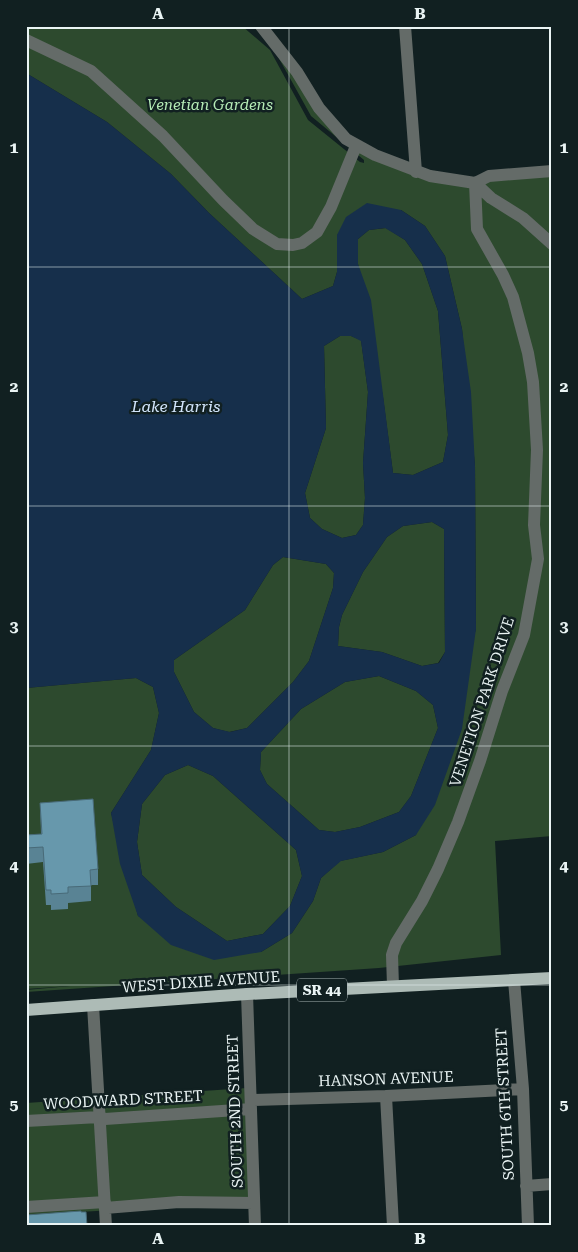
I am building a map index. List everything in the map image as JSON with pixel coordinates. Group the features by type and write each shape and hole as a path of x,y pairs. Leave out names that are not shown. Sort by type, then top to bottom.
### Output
{"main road":[{"name":"WEST DIXIE AVENUE","path":"93,1005 247,994 552,978"},
{"name":"SR 44","path":"26,1010 93,1005"}],"street":[{"path":"261,26 320,108 346,139 356,146 416,172 475,183 491,198 523,218 552,244"},
{"path":"405,26 416,172"},
{"path":"26,40 91,71 164,136 223,200 253,229 277,244 294,245 317,232 331,207 356,146"},
{"path":"475,183 488,176 550,172"},
{"name":"VENETION PARK DRIVE","path":"393,986 392,955 396,943 422,901 438,869 480,761 502,691 524,635 538,559 534,525 537,450 533,382 513,297 503,274 477,229 475,183"},
{"name":"SOUTH 6TH STREET","path":"514,980 523,1089 528,1226"},
{"name":"SOUTH 2ND STREET","path":"247,994 255,1226"},
{"path":"93,1005 106,1226"},
{"name":"HANSON AVENUE","path":"251,1105 523,1089"},
{"path":"386,1096 393,1226"},
{"name":"WOODWARD STREET","path":"26,1121 99,1117 105,1119 153,1117 251,1105"},
{"path":"526,1186 552,1184"},
{"path":"26,1207 179,1202 254,1203"}],"green space":[{"name":"Venetian Gardens","path":"26,26 242,26 270,50 308,120 360,162 364,163 364,160 311,116 276,53 352,141 384,159 470,180 552,173 552,836 495,841 501,955 379,968 26,992 26,990 70,986 26,989 26,688 136,678 153,687 159,713 151,750 111,813 138,916 261,952 292,933 313,901 321,878 340,861 383,852 416,835 476,629 475,466 462,329 445,256 425,226 401,210 337,235 337,272 333,286 302,299 209,213 171,174 107,122 26,73"},
{"path":"386,228 405,240 422,264 438,311 448,435 443,462 413,475 393,473 383,397 358,264 358,239 369,230"},
{"path":"340,336 351,336 361,340 368,392 363,463 365,498 363,525 356,535 342,538 322,529 310,518 305,493 326,428 324,346"},
{"path":"432,522 444,529 445,652 438,663 422,666 382,652 338,646 342,615 363,572 387,537 403,526"},
{"path":"283,557 326,564 334,573 333,588 309,661 293,682 247,728 229,732 213,728 194,712 174,672 174,660 245,610 273,565"},
{"path":"379,676 416,691 433,705 438,728 411,796 399,812 360,827 335,832 319,830 267,784 260,770 261,752 301,709 345,682"},
{"path":"188,765 213,776 296,850 302,876 290,906 263,934 227,941 176,907 142,875 137,842 142,804 165,775"},
{"path":"247,1088 255,1202 26,1215 26,1103"}],"water":[{"name":"Lake Harris","path":"26,73 107,122 171,174 209,213 302,299 333,286 337,272 337,235 346,217 367,203 401,210 425,226 445,256 462,329 471,392 475,466 476,629 462,729 435,805 416,835 383,852 341,861 321,878 313,901 292,933 261,952 214,960 171,945 138,916 120,864 111,813 151,750 159,713 153,687 136,678 26,688","holes":["385,228 405,240 422,264 438,311 448,435 443,462 413,475 393,473 371,300 358,264 358,239 369,230","340,336 351,336 361,341 368,392 363,463 365,498 363,525 356,535 342,538 322,529 310,518 305,493 326,428 324,346","432,522 444,529 445,652 439,663 422,666 382,652 338,646 342,615 363,572 387,537 403,526","283,557 326,564 334,573 333,588 309,661 293,682 247,728 230,732 213,728 194,712 174,672 174,660 245,610 273,565","379,676 416,691 433,705 438,728 411,796 399,812 360,827 335,832 319,830 267,784 260,770 261,752 301,709 345,682","188,765 213,776 296,850 302,876 290,906 263,934 227,941 176,907 142,875 137,842 142,804 165,775"]}],"building":[{"path":"93,799 98,869 90,870 91,886 68,887 68,893 51,894 51,890 46,890 43,847 26,848 26,835 42,834 40,803"},
{"path":"86,1212 87,1226 26,1226 26,1215"}]}
